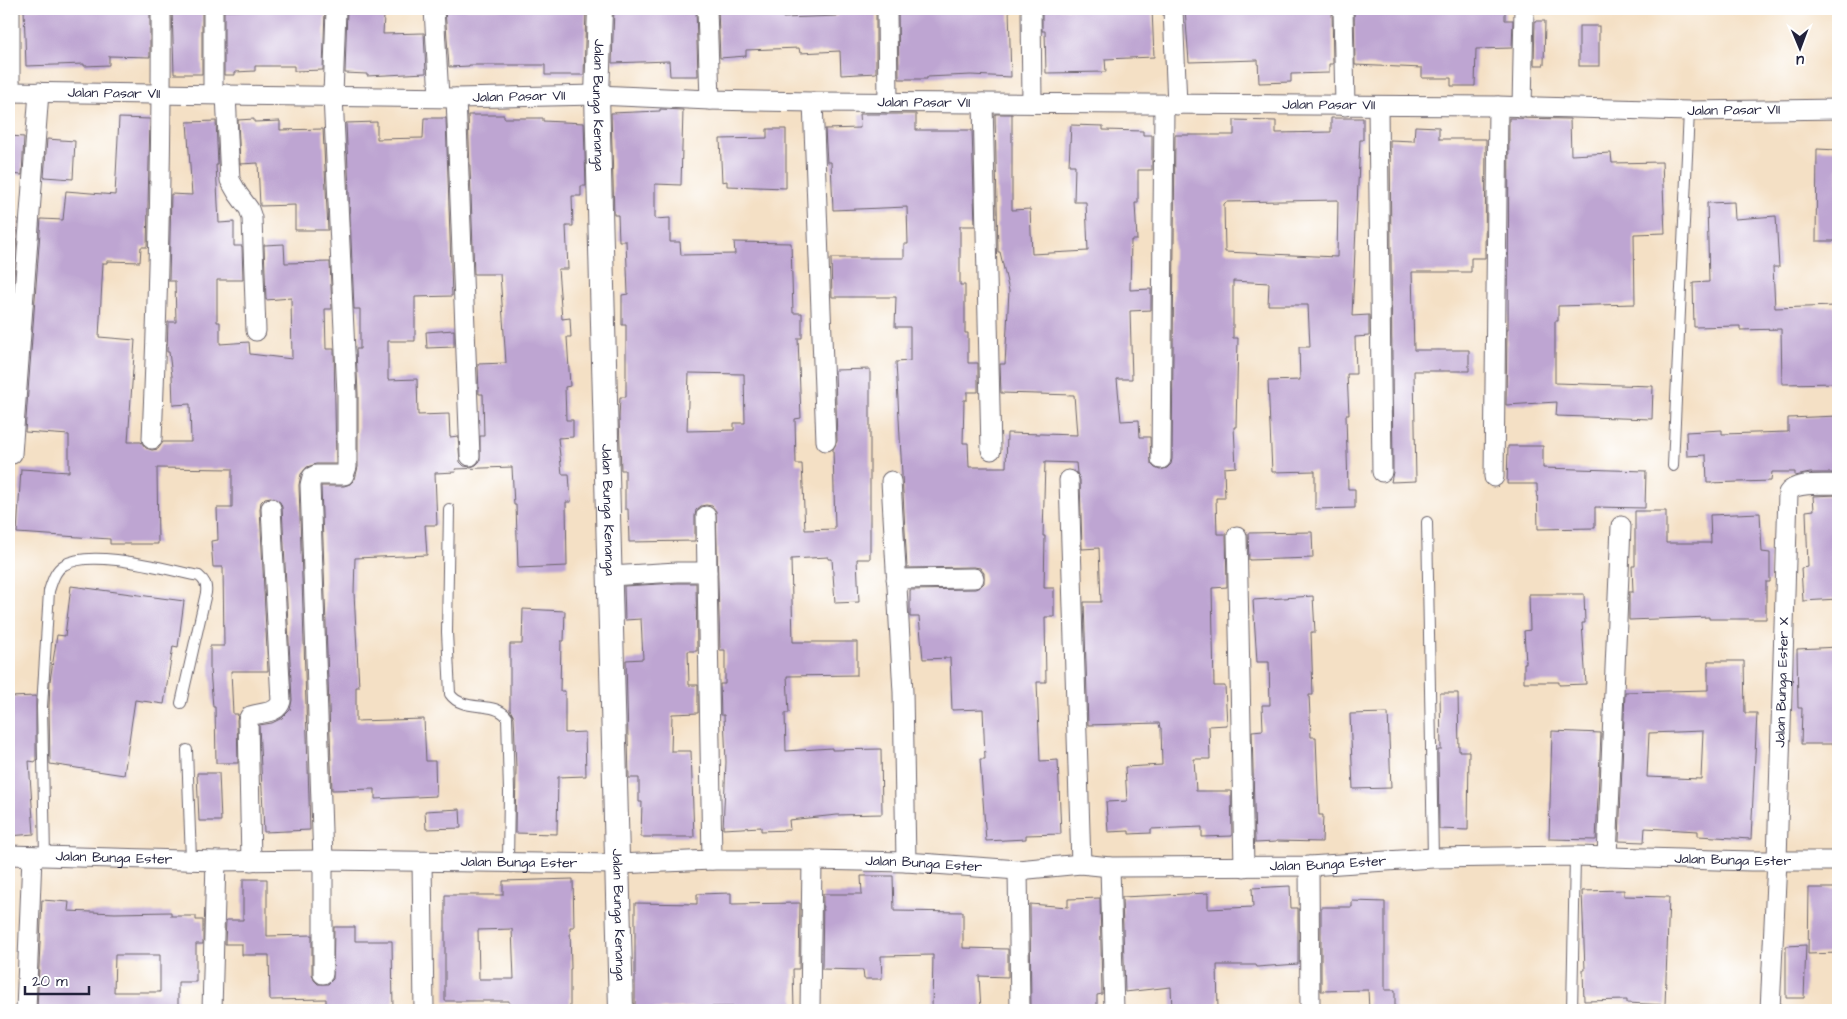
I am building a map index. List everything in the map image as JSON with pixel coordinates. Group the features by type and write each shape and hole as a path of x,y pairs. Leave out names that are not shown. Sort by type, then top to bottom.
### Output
{"street":[{"path":"9,92 10,9"},
{"path":"152,439 158,289 162,94 161,9"},
{"path":"213,9 230,180 251,215 256,330"},
{"path":"323,974 323,860 310,480 316,475 344,475 347,467 347,394 333,96 336,9"},
{"path":"434,9 447,97 470,456"},
{"name":"Jalan Bunga Kenanga","path":"600,9 597,94 621,1010"},
{"path":"707,9 710,100"},
{"path":"887,9 888,103"},
{"path":"1031,9 1032,103"},
{"path":"1161,459 1173,9"},
{"path":"1344,9 1345,106"},
{"path":"1522,107 1524,9"},
{"name":"Jalan Pasar VII","path":"9,92 447,97 597,94 710,100 888,103 1498,106 1689,111 1838,109"},
{"path":"12,454 39,92"},
{"path":"813,102 826,441"},
{"path":"983,103 991,450"},
{"path":"1378,106 1382,472"},
{"path":"1494,477 1498,106"},
{"path":"1069,480 1081,864"},
{"path":"891,481 903,692 906,862"},
{"name":"Jalan Bunga Ester X","path":"1770,1010 1777,860 1788,493 1794,487 1838,484"},
{"path":"251,861 248,720 250,716 276,710 281,701 271,508"},
{"path":"706,516 712,860"},
{"path":"1607,857 1621,526"},
{"path":"1237,536 1244,867"},
{"path":"610,576 707,572"},
{"path":"896,579 974,578"},
{"name":"Jalan Bunga Ester","path":"9,856 216,861 323,860 618,864 712,860 812,860 906,862 1018,870 1081,864 1110,868 1309,866 1433,858 1575,856 1838,861"},
{"path":"26,1010 38,856"},
{"path":"810,1010 812,860"},
{"path":"212,1010 216,861"},
{"path":"422,862 424,1010"},
{"path":"1309,866 1310,1010"},
{"path":"1110,868 1114,1010"},
{"path":"1018,870 1020,1010"}],"lane":[{"path":"1673,466 1689,111"},
{"path":"449,509 447,632 450,694 454,700 460,703 496,710 507,718 508,862"},
{"path":"1428,522 1433,858"},
{"path":"38,856 42,707 49,591 52,580 63,565 89,559 123,561 199,576 203,579 207,586 206,592 181,703"},
{"path":"188,750 191,860"},
{"path":"1572,1010 1575,856"}],"building":[{"path":"24,9 150,9 150,57 109,56 109,65 26,66"},
{"path":"172,9 202,9 202,74 174,74"},
{"path":"325,9 323,70 294,71 294,66 255,66 255,71 235,72 235,75 224,75 224,11"},
{"path":"347,9 368,9 368,15 384,16 383,34 424,33 426,73 367,76 367,74 345,73"},
{"path":"445,9 586,9 584,75 545,75 545,65 469,65 449,67"},
{"path":"614,9 696,9 698,76 670,76 669,61 612,63"},
{"path":"718,9 783,9 783,18 838,16 837,9 876,9 876,73 841,75 840,51 800,53 799,48 746,50 746,56 720,58"},
{"path":"898,9 930,9 930,12 1009,9 1011,77 971,75 927,77 927,79 899,79"},
{"path":"1042,9 1152,9 1154,57 1105,59 1106,72 1046,73 1045,31 1042,31"},
{"path":"1185,9 1332,9 1333,64 1329,64 1329,73 1291,74 1291,82 1259,83 1258,60 1189,62"},
{"path":"1354,9 1505,9 1505,20 1513,20 1512,48 1476,49 1475,86 1451,86 1451,78 1422,78 1422,68 1355,65"},
{"path":"1535,21 1545,21 1544,65 1534,65"},
{"path":"1579,26 1599,26 1599,66 1579,66"},
{"path":"660,109 683,110 681,185 655,184 655,219 670,218 670,242 680,242 681,255 735,254 734,242 791,243 793,313 802,313 802,338 798,338 801,418 795,419 796,464 802,464 805,530 835,529 833,449 837,441 835,370 870,369 870,559 857,559 859,602 835,603 832,559 828,559 828,557 791,559 793,642 857,642 857,675 787,676 789,713 785,713 786,751 832,748 832,750 881,749 882,814 837,815 789,820 790,830 761,831 761,827 723,829 726,762 724,715 721,715 720,684 725,684 725,650 720,650 716,511 712,506 706,505 696,510 695,541 629,542 628,509 625,509 625,470 621,470 619,418 620,397 626,397 626,325 622,325 622,295 628,294 626,241 619,241 618,215 614,215 611,113 660,111","holes":["689,373 744,374 745,423 734,423 734,430 687,431"]},
{"path":"859,114 916,114 916,130 972,130 975,226 960,226 960,285 965,285 965,333 968,333 968,363 978,363 978,392 967,392 967,400 964,400 963,443 968,443 969,467 1006,467 1007,433 1077,435 1074,395 1001,393 1000,364 1005,364 1009,291 1000,252 998,252 995,114 1012,114 1012,210 1030,209 1032,254 1088,251 1086,202 1074,202 1075,165 1069,165 1071,125 1103,126 1103,130 1143,131 1143,135 1152,135 1152,170 1138,170 1138,203 1135,203 1137,240 1131,240 1130,290 1151,289 1151,310 1130,311 1132,379 1117,379 1121,421 1139,420 1140,437 1150,437 1151,464 1160,470 1167,468 1171,464 1172,459 1175,135 1234,135 1234,120 1276,121 1276,133 1331,132 1331,118 1363,118 1363,140 1360,140 1352,316 1369,315 1369,336 1355,337 1356,374 1347,374 1349,415 1346,415 1348,489 1355,489 1355,508 1315,509 1315,471 1272,472 1268,381 1300,380 1299,347 1310,347 1308,305 1268,305 1269,283 1233,281 1233,338 1238,338 1236,427 1234,427 1236,467 1224,468 1225,498 1216,498 1217,534 1226,534 1227,587 1212,588 1214,686 1225,686 1227,725 1209,726 1210,759 1194,759 1196,791 1231,791 1232,836 1202,837 1202,827 1151,829 1151,833 1129,834 1129,831 1108,832 1106,802 1127,801 1125,767 1162,765 1161,728 1159,723 1088,725 1084,602 1101,602 1099,548 1082,549 1080,480 1076,463 1045,462 1044,588 1054,588 1054,617 1045,617 1046,682 1037,682 1040,761 1058,760 1061,834 1026,835 1026,839 986,841 980,759 985,759 983,709 952,710 950,658 923,659 919,617 910,617 910,590 975,589 984,583 984,573 980,568 974,567 907,568 896,362 910,361 910,327 895,327 896,297 832,297 831,258 904,258 904,244 908,244 907,207 833,210 831,162 827,162 825,129 860,128","holes":["1338,200 1337,257 1225,252 1224,204 1226,202"]},
{"path":"468,115 504,115 504,118 543,118 543,121 584,123 586,186 581,186 581,196 572,196 573,226 566,226 568,269 558,269 562,319 570,318 571,337 567,337 570,386 565,387 566,420 573,420 573,437 558,438 562,474 569,474 571,502 566,502 567,566 518,568 516,505 514,505 512,467 455,469 456,472 435,473 437,525 425,525 427,555 355,558 354,593 359,687 356,687 356,721 424,719 426,761 435,761 436,796 375,799 375,789 332,790 321,486 344,486 350,484 355,479 358,467 356,349 360,349 360,309 354,309 346,123 377,122 377,139 423,138 424,118 446,118 452,296 415,297 415,341 388,341 388,380 417,379 418,415 449,414 450,437 458,436 460,462 464,466 471,467 480,461 480,436 484,436 483,394 479,394 478,364 506,363 500,274 474,274"},
{"path":"119,118 150,119 147,247 141,247 140,262 107,261 107,263 103,263 99,337 135,340 128,442 141,442 146,448 152,450 158,449 163,442 191,442 190,404 173,405 172,376 169,352 167,352 168,322 176,322 175,281 169,281 171,194 192,195 187,122 216,121 219,223 234,222 234,246 242,246 243,280 217,280 217,322 220,322 220,344 249,342 250,354 292,359 291,298 266,300 264,245 284,244 285,263 330,262 332,309 325,309 326,349 334,349 336,464 316,464 307,467 301,474 299,485 310,830 264,832 259,725 272,723 282,718 290,710 292,700 282,507 280,502 271,497 265,498 261,502 260,509 268,671 231,671 233,714 238,714 238,763 216,763 215,707 213,707 210,670 210,646 224,646 223,567 213,567 211,541 218,540 217,508 232,508 232,469 157,468 158,544 110,544 110,539 17,533 21,469 69,472 69,435 25,432 41,219 63,220 66,191 115,195"},
{"path":"1509,118 1570,119 1571,155 1611,153 1612,163 1662,162 1665,233 1634,234 1635,304 1558,306 1558,321 1555,321 1555,383 1653,386 1652,419 1556,416 1557,402 1506,405"},
{"path":"254,119 254,122 280,121 280,130 323,129 328,230 295,230 295,205 260,206 258,163 240,164 238,120"},
{"path":"1415,126 1439,127 1439,139 1486,139 1485,258 1471,258 1471,272 1412,272 1414,350 1469,350 1469,371 1414,371 1416,481 1391,482 1393,472 1390,140 1414,141"},
{"path":"767,129 786,129 786,188 727,186 727,181 722,182 720,139 767,138"},
{"path":"9,136 24,137 22,175 9,174"},
{"path":"47,139 75,141 73,179 44,177"},
{"path":"1817,149 1838,150 1838,241 1816,241"},
{"path":"1734,202 1735,219 1776,216 1779,267 1773,267 1775,308 1835,306 1838,383 1782,384 1781,329 1740,330 1740,326 1694,327 1693,283 1709,282 1707,203"},
{"path":"9,218 18,219 9,346"},
{"path":"454,330 454,347 427,348 426,332"},
{"path":"1838,416 1838,473 1810,473 1795,476 1795,472 1772,472 1771,481 1707,483 1706,455 1687,456 1686,432 1722,430 1722,434 1788,432 1788,418"},
{"path":"1508,446 1543,446 1543,468 1646,471 1645,508 1595,507 1595,528 1538,529 1537,484 1507,484"},
{"path":"1838,495 1838,599 1803,601 1801,568 1808,567 1806,511 1814,510 1813,496"},
{"path":"1635,511 1666,511 1666,543 1711,543 1710,515 1760,513 1762,552 1770,553 1770,582 1766,582 1766,619 1709,619 1709,617 1629,620 1629,592 1633,592 1632,566 1635,566"},
{"path":"1312,532 1313,558 1249,560 1248,533"},
{"path":"696,583 697,651 688,651 689,685 698,685 698,713 672,714 671,751 691,751 694,837 641,837 642,802 639,802 639,778 629,778 626,660 643,659 641,619 625,620 624,586"},
{"path":"71,586 184,601 178,647 173,646 164,704 135,700 124,775 50,764 50,681 57,635 65,636"},
{"path":"1529,594 1584,594 1585,623 1582,623 1586,684 1559,685 1559,682 1524,682 1524,663 1526,663 1524,631 1530,630"},
{"path":"1313,596 1315,632 1311,632 1313,695 1309,695 1311,737 1316,737 1319,815 1323,815 1322,842 1276,841 1255,843 1252,731 1263,730 1262,705 1270,705 1269,662 1257,662 1253,600"},
{"path":"523,609 565,611 564,641 561,641 560,691 565,691 565,733 585,732 586,776 558,777 557,834 515,833 516,768 514,717 510,710 510,644 522,644"},
{"path":"1838,647 1838,744 1801,744 1802,708 1798,708 1797,649"},
{"path":"1708,661 1744,661 1745,713 1757,713 1751,839 1698,836 1698,831 1645,828 1644,842 1619,841 1625,692 1708,690","holes":["1703,731 1701,779 1647,777 1649,733"]},
{"path":"1440,693 1458,693 1459,751 1469,751 1468,830 1439,829 1438,750 1441,750"},
{"path":"36,696 36,762 29,761 34,834 9,836 9,697"},
{"path":"1388,713 1391,788 1353,789 1350,714"},
{"path":"1552,731 1601,733 1596,840 1549,839"},
{"path":"197,773 219,773 221,821 199,821"},
{"path":"460,809 461,828 426,829 425,811"},
{"path":"861,876 893,876 894,911 963,912 963,948 1008,949 1008,977 979,976 981,1010 932,1010 933,955 881,956 882,979 864,979 863,970 822,969 823,894 862,894"},
{"path":"243,879 267,879 267,936 312,935 312,974 318,984 328,984 333,979 334,927 355,927 355,941 392,941 393,1010 326,1010 326,999 270,1000 269,955 242,955 242,944 225,944 226,920 243,920"},
{"path":"573,879 574,927 570,927 570,1009 510,1010 509,1001 445,1001 445,895 503,895 503,881","holes":["512,929 514,979 479,979 478,930"]},
{"path":"1290,886 1291,908 1298,908 1298,964 1257,967 1256,965 1217,965 1218,1010 1172,1010 1171,987 1125,992 1122,897 1208,893 1208,909 1253,907 1252,888"},
{"path":"1809,888 1838,888 1838,953 1808,954"},
{"path":"1624,890 1624,896 1669,897 1665,1005 1627,1003 1627,1000 1584,1001 1583,970 1585,970 1582,891"},
{"path":"731,893 731,904 800,903 799,969 793,969 794,1010 738,1010 738,1007 695,1007 635,1010 635,903 697,904 697,894"},
{"path":"1100,898 1102,994 1097,995 1097,1010 1031,1010 1030,904 1068,907 1068,899"},
{"path":"42,900 69,902 68,911 115,913 171,912 171,916 196,916 196,920 203,920 203,944 196,944 196,982 178,982 178,1010 37,1010","holes":["115,955 160,955 160,992 114,992"]},
{"path":"1352,901 1385,902 1385,990 1395,990 1395,1010 1369,1010 1368,990 1321,991 1321,907 1352,907"},
{"path":"1806,945 1804,998 1786,998 1786,946"}]}
